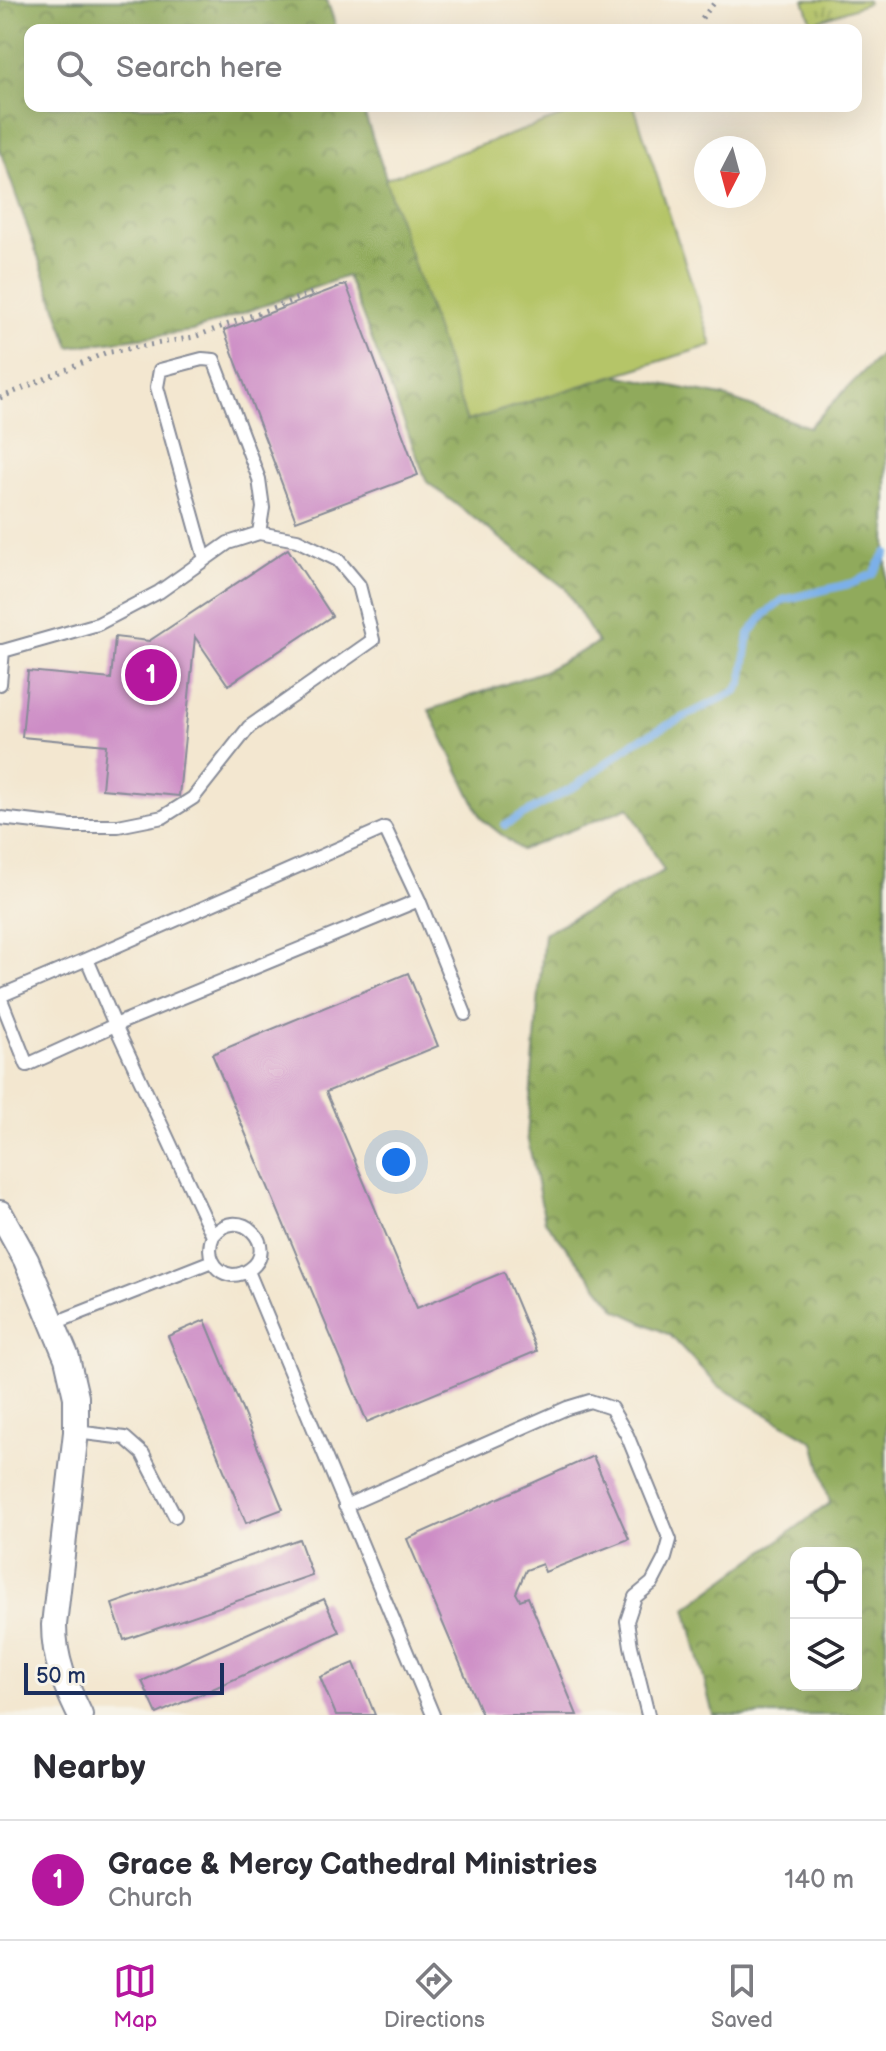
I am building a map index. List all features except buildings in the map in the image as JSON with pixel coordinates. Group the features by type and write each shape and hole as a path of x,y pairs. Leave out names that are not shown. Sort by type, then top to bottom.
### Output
{"street":[{"path":"0,1213 26,1260 67,1358 76,1397 76,1432 54,1643 61,1676 80,1715"}],"lane":[{"path":"205,559 157,387 160,370 202,359 214,360 259,479 263,508 259,533"},
{"path":"0,684 2,651 98,624 159,592 228,543 259,533 297,540 338,560 359,585 373,640 249,727 193,798 163,817 118,826 71,826 0,818"},
{"path":"419,900 115,1025 27,1065 0,996 385,828 419,900 465,1014"},
{"path":"87,959 213,1236"},
{"path":"232,1223 241,1224 255,1233 261,1250 255,1265 240,1274 223,1272 212,1261 209,1244 213,1236 232,1223"},
{"path":"52,1324 212,1261"},
{"path":"248,1271 433,1715"},
{"path":"345,1506 567,1408 590,1401 611,1408 627,1435 670,1540 652,1583 635,1597 627,1621 648,1715"},
{"path":"76,1432 125,1438 143,1454 175,1516"}],"path":[{"path":"702,18 715,2"},
{"path":"0,398 105,353 194,337 314,292"}],"green space":[{"path":"0,0 327,0 335,24 24,24 24,112 364,112 467,421 616,375 722,396 809,427 886,349 886,1715 713,1715 686,1608 830,1503 814,1442 717,1385 670,1335 617,1310 545,1221 527,1136 544,933 664,871 629,807 521,850 482,819 429,710 544,671 598,643 565,588 427,482 347,276 192,331 70,347 0,150"},
{"path":"804,0 867,0 868,3 812,23"},
{"path":"574,112 636,112 712,345 467,421 385,179"}],"waterway":[{"path":"505,825 577,785 636,741 736,691 742,682 749,634 765,614 783,600 853,583 873,574 886,553"}],"place":[{"name":"Grace & Mercy Cathedral Ministries","path":"151,675"}]}
